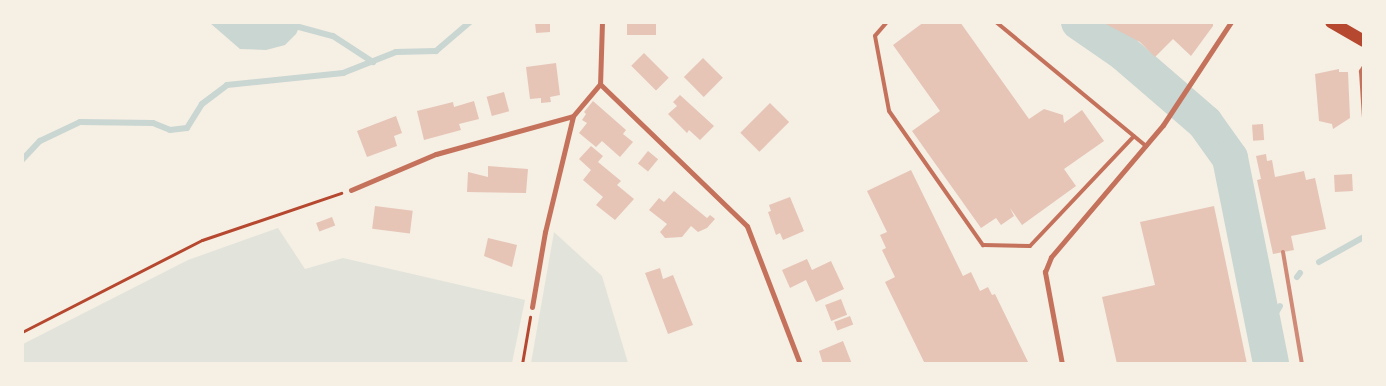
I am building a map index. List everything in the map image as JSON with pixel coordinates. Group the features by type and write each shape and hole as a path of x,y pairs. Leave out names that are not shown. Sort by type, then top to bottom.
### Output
{"main road":[{"path":"1331,22 1364,41"}],"street":[{"path":"532,307 544,232 573,116 600,84 602,22"},
{"path":"1062,364 1045,272 1051,257 1163,125 1231,22"},
{"path":"1364,66 1364,118"},
{"path":"600,84 747,226 800,364"},
{"path":"351,190 436,154 573,116"}],"lane":[{"path":"887,22 875,36 889,111 983,245 1030,246 1134,136"},
{"path":"996,22 1146,146"}],"path":[{"path":"22,332 202,240 351,190"},
{"path":"522,364 532,307"}],"shaded area":[{"path":"210,23 301,23 296,34 285,45 266,50 240,49"},
{"path":"278,228 305,269 343,258 525,300 512,363 23,363 23,344 188,260"},
{"path":"554,232 602,276 628,363 531,363"}],"building":[{"path":"535,22 550,22 550,32 536,33"},
{"path":"627,22 656,22 656,35 627,35"},
{"path":"924,22 960,22 1029,119 1044,109 1063,115 1064,123 1082,110 1104,141 1064,169 1076,186 1022,225 1010,208 1014,216 1001,225 996,218 981,228 912,131 940,111 893,45"},
{"path":"1102,22 1213,22 1213,26 1191,56 1173,39 1155,57 1140,42"},
{"path":"644,53 669,78 656,90 631,66"},
{"path":"703,58 723,78 704,97 684,77"},
{"path":"556,63 560,95 550,97 551,102 541,103 541,98 530,99 526,67"},
{"path":"1339,69 1339,72 1348,72 1350,118 1333,129 1332,124 1319,121 1315,74"},
{"path":"504,92 509,111 492,116 487,97"},
{"path":"680,95 714,126 700,140 689,130 687,133 668,114 677,106 673,102"},
{"path":"474,101 479,119 459,124 461,130 424,140 417,111 453,102 454,107"},
{"path":"593,101 626,130 623,134 633,142 620,157 602,141 596,147 579,133 587,123 582,120 586,114 584,112"},
{"path":"770,103 789,122 759,152 740,133"},
{"path":"396,116 402,133 394,136 397,146 367,157 357,131"},
{"path":"1263,124 1264,140 1253,141 1252,125"},
{"path":"591,146 603,156 598,162 621,181 617,185 634,199 615,220 596,205 603,197 583,180 591,170 579,159"},
{"path":"648,151 658,159 648,172 638,163"},
{"path":"1266,154 1267,161 1272,160 1275,177 1304,171 1306,180 1315,178 1326,229 1291,236 1294,250 1273,254 1257,180 1261,179 1256,156"},
{"path":"488,166 528,169 526,193 467,192 468,172 488,177"},
{"path":"911,170 963,276 971,272 980,291 988,287 992,295 995,294 1029,364 925,364 885,282 895,277 882,250 886,248 880,235 887,232 867,191"},
{"path":"1352,174 1353,191 1335,192 1334,175"},
{"path":"674,191 707,218 710,215 715,219 707,228 698,232 691,226 682,237 665,238 660,232 667,224 649,210 659,198 664,202"},
{"path":"790,197 804,231 783,240 780,233 776,235 768,212 771,211 769,205"},
{"path":"375,206 413,211 410,233 372,229"},
{"path":"1214,206 1247,364 1117,364 1102,297 1155,285 1140,222"},
{"path":"332,217 335,225 319,231 316,223"},
{"path":"488,238 517,245 512,267 484,256"},
{"path":"807,259 812,270 831,261 844,289 816,302 806,280 790,288 782,270"},
{"path":"660,268 663,279 673,275 693,325 668,334 645,273"},
{"path":"841,299 847,315 831,321 825,305"},
{"path":"850,316 853,324 837,330 834,322"},
{"path":"843,341 852,364 823,364 819,351"}],"waterway":[{"path":"22,160 40,141 80,122 153,123 170,130 187,128 202,104 227,85 343,73 396,52 436,51 470,22"},
{"path":"1079,22 1124,53 1205,123 1230,158 1271,364"},
{"path":"299,27 333,36 373,62"},
{"path":"1319,262 1364,237"},
{"path":"1297,277 1300,273"},
{"path":"1265,331 1280,306"}],"railway":[{"path":"1283,252 1302,364"}]}
